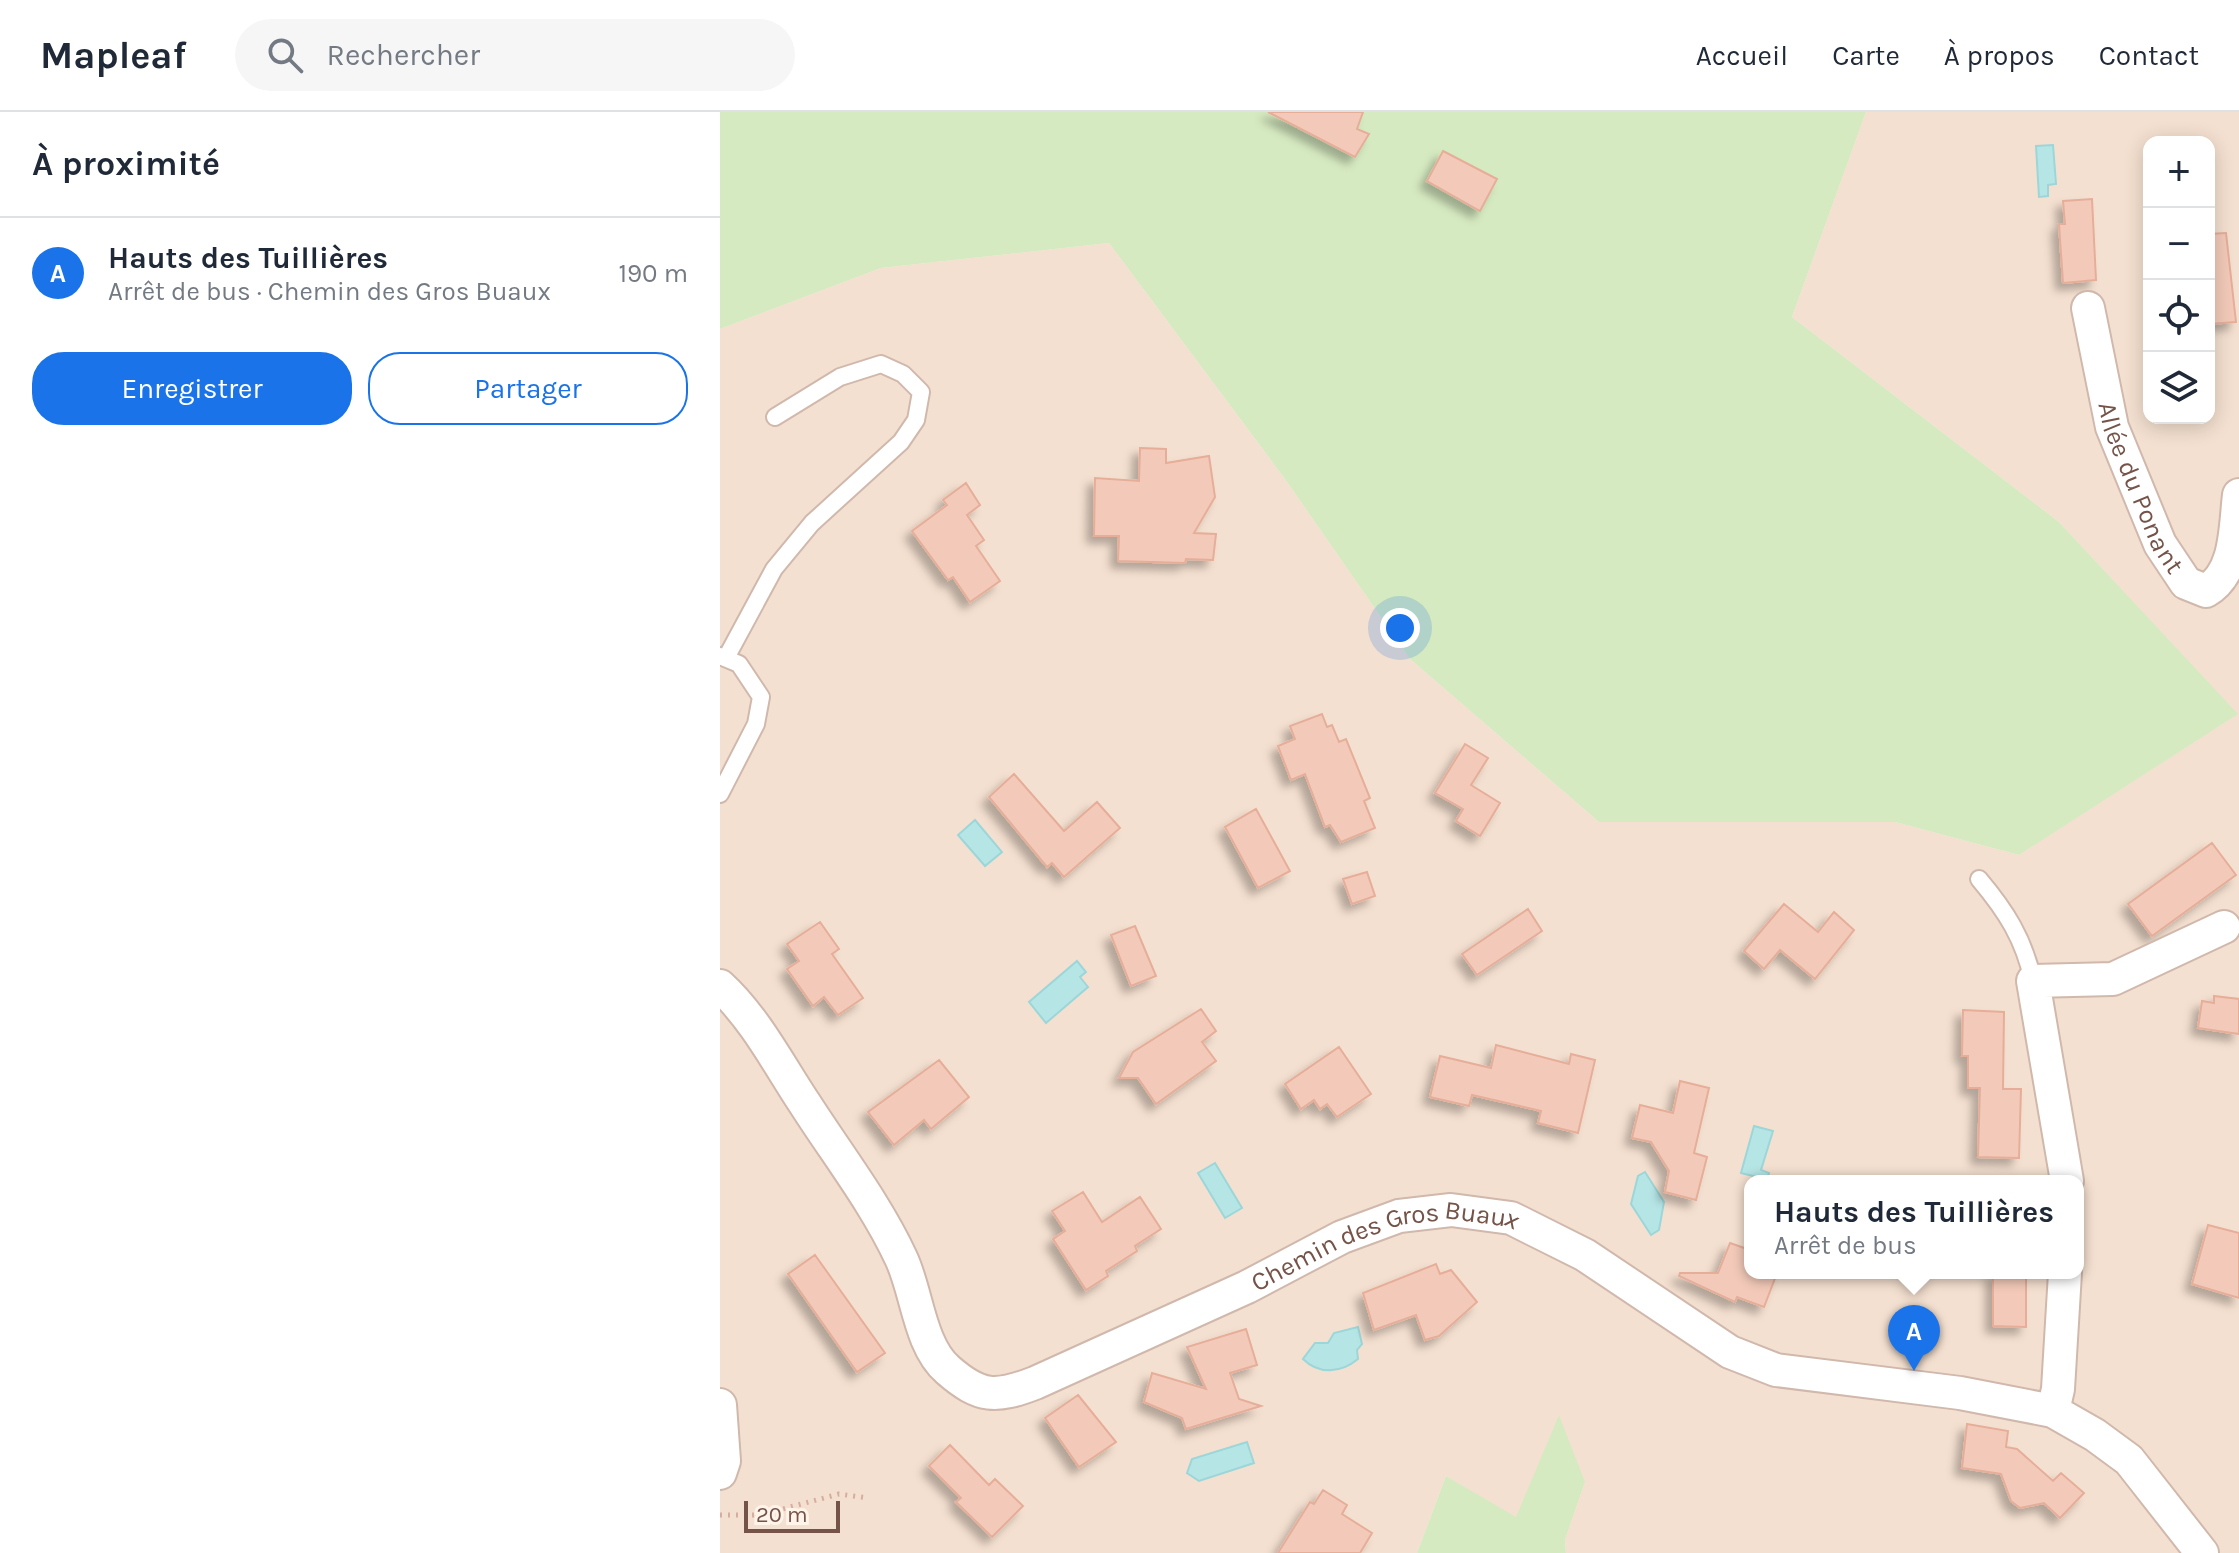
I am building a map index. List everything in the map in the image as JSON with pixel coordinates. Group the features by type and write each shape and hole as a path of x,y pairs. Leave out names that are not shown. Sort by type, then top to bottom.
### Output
{"street":[{"name":"Allée du Ponant","path":"2088,308 2112,427 2160,544 2186,583 2206,591 2220,583 2231,554 2239,495"},
{"path":"2066,1175 2033,981 2113,979 2224,927"},
{"name":"Chemin des Gros Buaux","path":"720,986 748,1017 868,1201 901,1258 929,1340 945,1368 981,1393 1006,1394 1035,1383 1247,1287 1342,1237 1399,1216 1451,1210 1511,1218 1585,1255 1730,1352 1776,1370 1960,1393 2053,1411 2095,1435 2129,1460 2202,1553"},
{"path":"2053,1411 2061,1364 2065,1279"},
{"path":"720,1405 724,1461 720,1473"}],"lane":[{"path":"720,794 756,724 761,697 739,664 723,657 774,569 812,523 901,442 916,420 921,392 903,374 881,364 840,377 775,417"},
{"path":"1979,879 2012,920 2027,951 2033,981"}],"path":[{"path":"720,1515 760,1515 839,1494 868,1498"}],"shaded area":[{"path":"1866,112 2239,112 2239,1553 1566,1553 1565,1540 1585,1482 1515,1518 1446,1476 1417,1553 720,1553 720,329 881,268 1109,243 1285,479 1410,659 1599,822 1895,822 2019,855 2237,714 2059,522 1792,317"}],"green space":[{"path":"720,112 1866,112 1792,317 2059,522 2238,714 2019,855 1895,822 1599,822 1410,659 1285,479 1109,243 881,268 720,329"},
{"path":"1559,1415 1585,1482 1565,1540 1566,1553 1417,1553 1446,1476 1516,1517"}],"water":[{"path":"2053,145 2056,184 2048,185 2048,196 2039,197 2036,146"},
{"path":"975,820 1002,852 985,866 958,835"},
{"path":"1077,961 1086,972 1080,977 1088,987 1046,1023 1029,1002"},
{"path":"1754,1126 1773,1131 1761,1170 1768,1175 1741,1173"},
{"path":"1215,1163 1242,1208 1225,1218 1198,1173"},
{"path":"1645,1172 1664,1202 1659,1230 1651,1235 1631,1204 1638,1176"},
{"path":"1358,1327 1362,1344 1357,1350 1358,1359 1351,1364 1323,1370 1303,1359 1315,1343 1328,1343 1334,1333"},
{"path":"1247,1442 1254,1463 1199,1481 1187,1473 1192,1459"}],"building":[{"path":"1268,112 1363,112 1357,129 1369,134 1355,157"},
{"path":"1443,151 1497,179 1480,211 1427,181"},
{"path":"2092,199 2096,280 2063,283 2059,224 2065,224 2063,201"},
{"path":"2226,233 2236,322 2215,324 2215,234"},
{"path":"1140,448 1166,449 1166,463 1209,456 1215,497 1194,533 1216,534 1213,560 1186,559 1185,563 1118,561 1119,536 1094,536 1095,478 1139,481"},
{"path":"966,483 980,505 967,515 984,540 976,546 1000,581 970,602 953,577 948,580 912,531 947,505 943,500"},
{"path":"1322,714 1327,727 1332,725 1339,742 1346,739 1370,798 1364,801 1375,828 1341,842 1330,825 1325,827 1305,774 1291,780 1278,746 1295,739 1290,726"},
{"path":"1465,744 1488,758 1471,785 1500,803 1480,836 1456,821 1463,809 1435,793"},
{"path":"1014,774 1064,831 1097,802 1120,828 1064,877 1052,863 1047,867 989,797"},
{"path":"1256,809 1290,871 1258,888 1225,827"},
{"path":"2212,843 2236,875 2152,936 2128,904"},
{"path":"1367,872 1375,896 1352,904 1343,879"},
{"path":"1784,904 1818,932 1834,912 1854,930 1815,979 1780,950 1764,969 1744,951"},
{"path":"1528,909 1542,931 1477,975 1462,954"},
{"path":"820,922 839,949 832,954 863,998 838,1015 824,997 813,1006 787,969 799,961 787,944"},
{"path":"1135,926 1156,976 1131,986 1111,935"},
{"path":"2214,996 2239,999 2239,1034 2198,1028 2202,1001 2214,1003"},
{"path":"1201,1009 1216,1031 1202,1042 1216,1061 1156,1104 1138,1078 1119,1078 1133,1052"},
{"path":"1963,1010 2004,1012 2003,1089 2021,1089 2019,1158 1978,1157 1980,1088 1968,1088 1968,1056 1962,1056"},
{"path":"1496,1045 1569,1064 1571,1054 1595,1060 1578,1133 1538,1123 1541,1111 1472,1095 1469,1106 1430,1097 1440,1056 1491,1068"},
{"path":"1339,1047 1371,1094 1337,1117 1327,1104 1320,1109 1314,1100 1301,1109 1285,1084"},
{"path":"939,1060 969,1097 931,1129 924,1120 894,1145 868,1112"},
{"path":"1680,1081 1709,1088 1694,1153 1707,1157 1696,1200 1665,1192 1669,1171 1651,1142 1632,1138 1640,1105 1673,1113"},
{"path":"1083,1192 1102,1222 1140,1197 1161,1229 1135,1246 1137,1251 1106,1271 1108,1276 1086,1290 1053,1239 1065,1231 1052,1211"},
{"path":"2208,1225 2239,1233 2239,1298 2192,1284"},
{"path":"1730,1243 1744,1248 1744,1279 1775,1279 1764,1307 1737,1297 1735,1302 1679,1276 1680,1273 1718,1273"},
{"path":"815,1255 885,1353 857,1372 788,1274"},
{"path":"1436,1264 1440,1274 1451,1270 1477,1302 1439,1336 1425,1340 1416,1315 1374,1330 1363,1293"},
{"path":"1993,1279 2026,1279 2026,1327 1993,1326"},
{"path":"1246,1329 1257,1365 1230,1373 1239,1399 1261,1406 1186,1429 1182,1418 1144,1402 1152,1373 1206,1389 1187,1347"},
{"path":"1078,1395 1116,1442 1079,1467 1045,1418"},
{"path":"1967,1424 2008,1431 2006,1447 2017,1449 2053,1481 2061,1473 2084,1493 2060,1518 2044,1503 2020,1508 2011,1501 2001,1474 1962,1468"},
{"path":"950,1445 989,1485 995,1479 1023,1506 992,1537 956,1502 961,1498 929,1466"},
{"path":"1323,1490 1347,1505 1342,1514 1372,1533 1360,1553 1278,1553 1310,1502 1314,1504"}],"place":[{"name":"Hauts des Tuillières","path":"1914,1371"}]}
